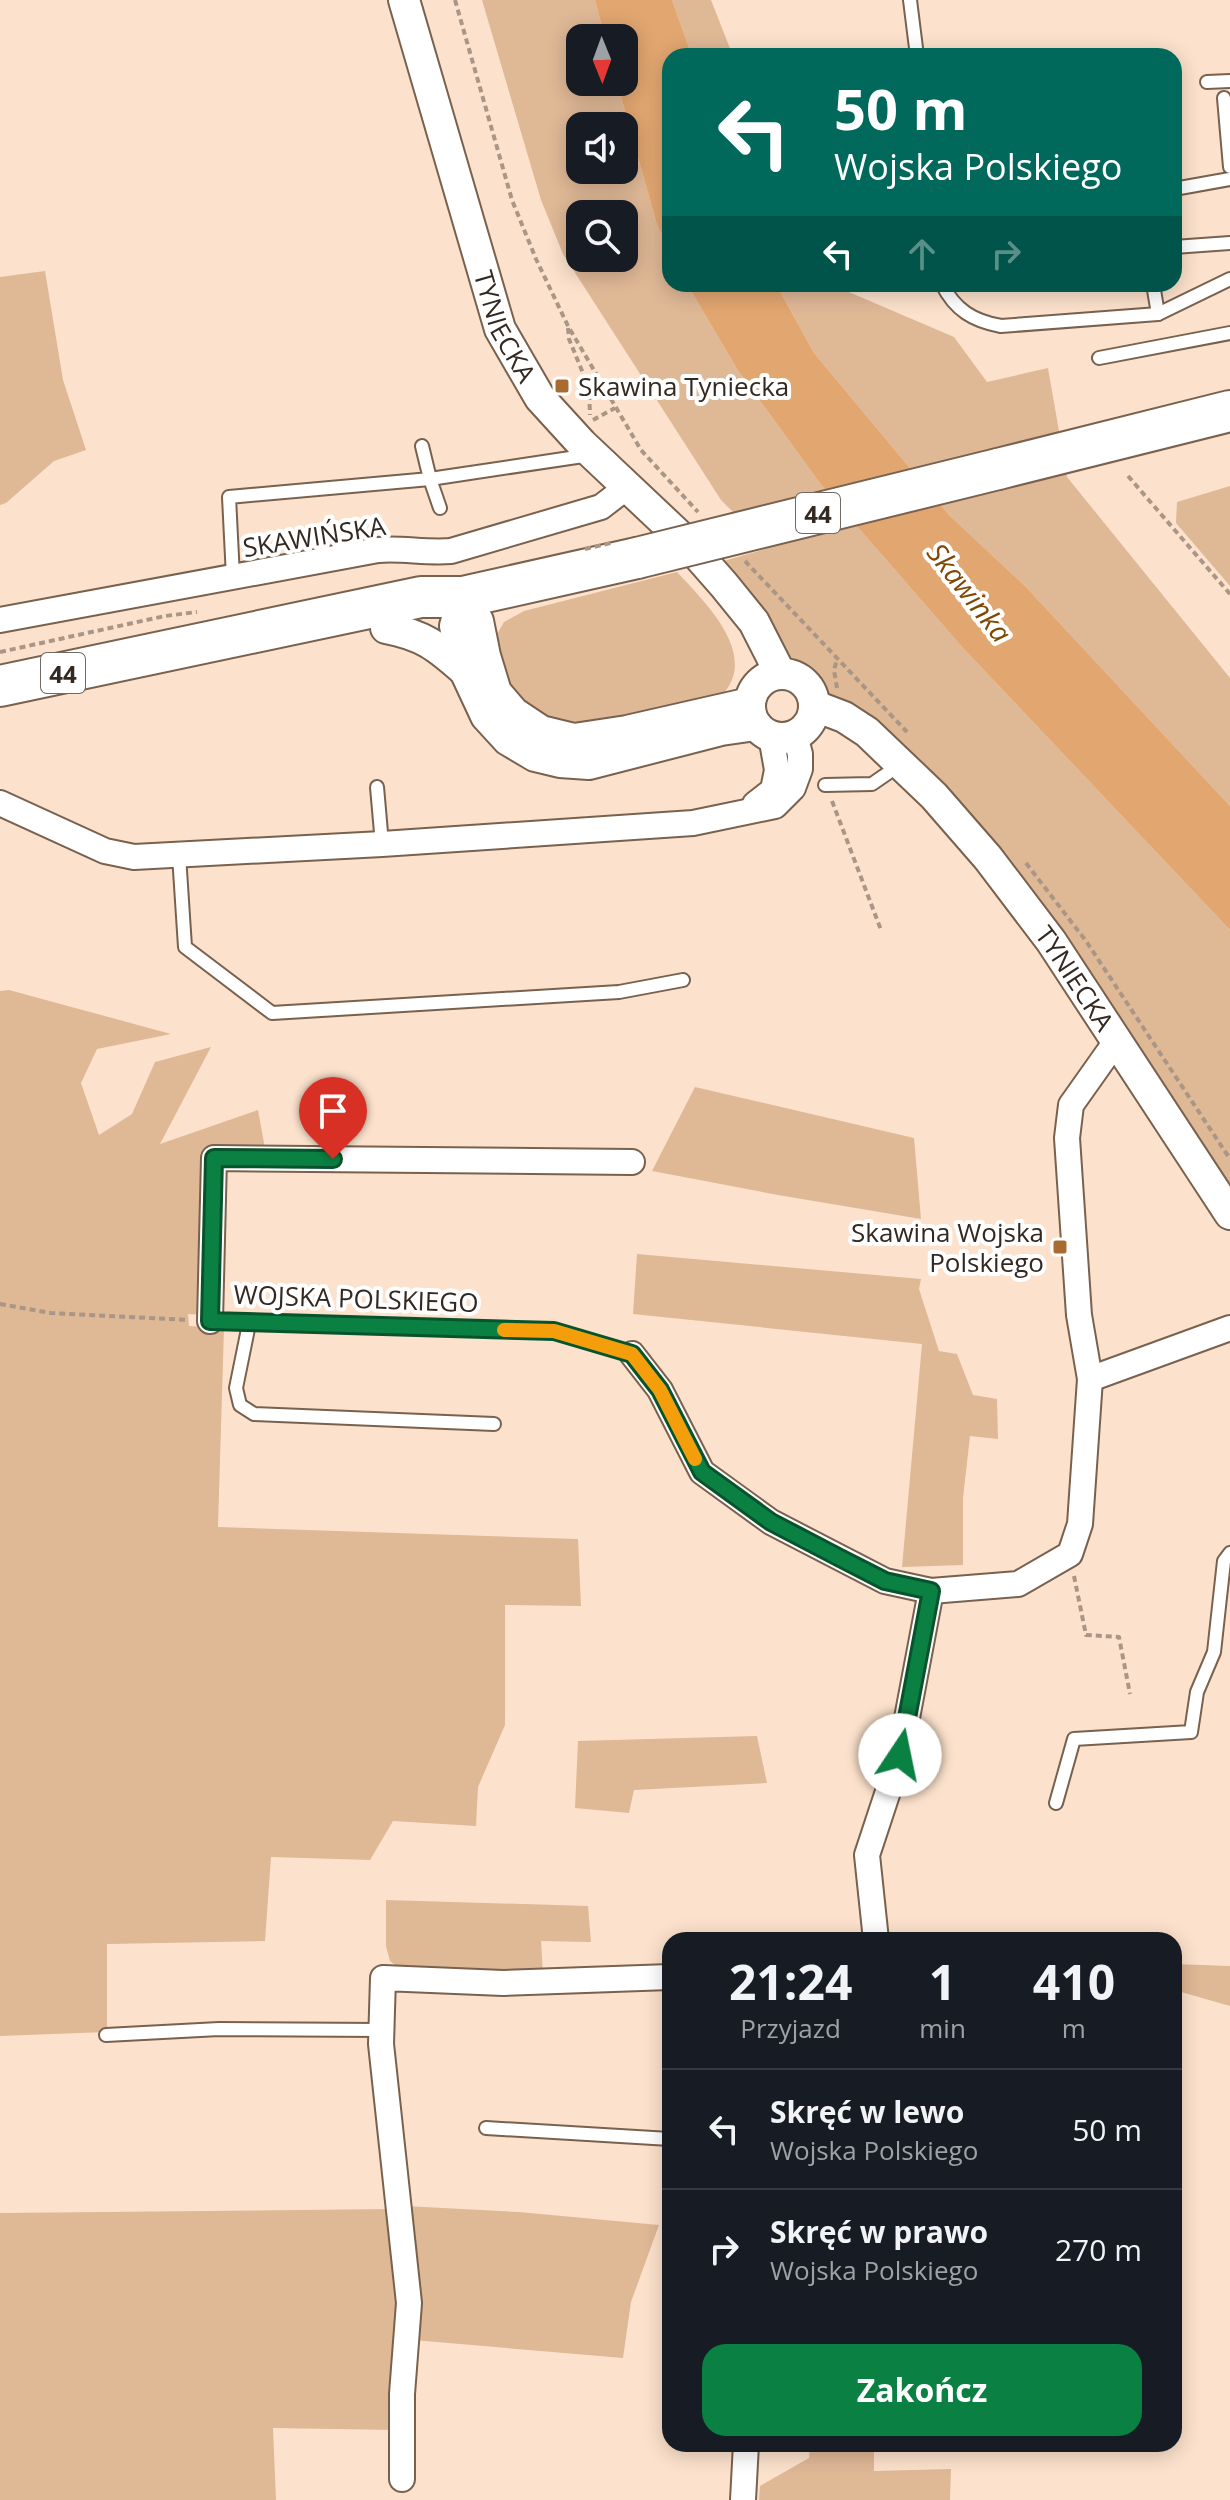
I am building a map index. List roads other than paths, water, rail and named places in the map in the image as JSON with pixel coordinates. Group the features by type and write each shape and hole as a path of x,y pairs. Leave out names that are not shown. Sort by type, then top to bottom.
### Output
{"main road":[{"name":"44","path":"0,686 421,597 463,597 637,558 1230,411"},
{"name":"44","path":"125,661 276,647 386,628 426,620 463,597"}],"street":[{"name":"TYNIECKA","path":"404,0 500,329 540,398 593,454 688,544 754,622 773,713 903,754"},
{"name":"SKAWIŃSKA","path":"0,620 378,550 451,551 601,507 627,487"},
{"path":"463,597 455,626 465,671 486,716 508,740 535,756 589,764 721,730 773,713 800,678 813,695 827,699 813,716 773,713 574,739 541,731 514,713 496,692 478,621 463,597"},
{"path":"386,628 411,633 425,640 441,649 465,671"},
{"name":"TYNIECKA","path":"827,699 844,717 903,754 934,796 988,858 1051,941 1230,1214"},
{"path":"0,803 105,851 134,857 693,823 742,813 773,790 777,770 773,713"},
{"path":"1117,1040 1071,1105 1067,1138 1079,1315 1090,1379 1230,1328"},
{"name":"WOJSKA POLSKIEGO","path":"210,1321 214,1158 632,1162"},
{"name":"WOJSKA POLSKIEGO","path":"632,1354 660,1390 702,1472 771,1522 871,1574 885,1581 931,1591 1018,1584 1070,1554 1080,1524 1090,1379"},
{"path":"875,1932 867,1855 900,1755 931,1591"},
{"path":"402,2479 402,2394 409,2303 381,2044 383,1978 503,1983 662,1977"},
{"path":"743,2500 746,2452"}],"lane":[{"path":"910,0 916,48"},
{"path":"1207,82 1230,81"},
{"path":"1224,98 1230,167"},
{"path":"1182,188 1230,179"},
{"path":"1182,246 1230,243"},
{"path":"947,292 966,315 983,323 1001,326 1158,314 1230,279"},
{"path":"1154,292 1158,314"},
{"path":"1099,358 1230,333"},
{"path":"422,446 440,508"},
{"path":"233,577 229,497 430,479 593,454"},
{"path":"825,785 872,784 903,754"},
{"path":"377,787 382,844"},
{"path":"179,855 185,947 272,1013 619,992 683,980"},
{"name":"WOJSKA POLSKIEGO","path":"210,1321 554,1331 632,1354"},
{"path":"249,1324 236,1388 240,1405 254,1414 494,1424"},
{"path":"1056,1803 1074,1739 1191,1732 1197,1692 1214,1652 1224,1561 1230,1553"},
{"path":"106,2035 219,2029 381,2030"},
{"path":"486,2128 662,2139"}],"water":[{"path":"595,0 672,0 689,48 662,48 662,235 638,157 638,112 625,112 621,96 638,96 638,24 601,24"},
{"name":"Skawinka","path":"692,292 780,292 814,353 949,515 1025,586 1230,806 1230,930 963,648 822,486 737,369"}],"place":[{"name":"Skawina Tyniecka","path":"562,386"},
{"name":"Skawina Wojska Polskiego","path":"1060,1247"}]}
